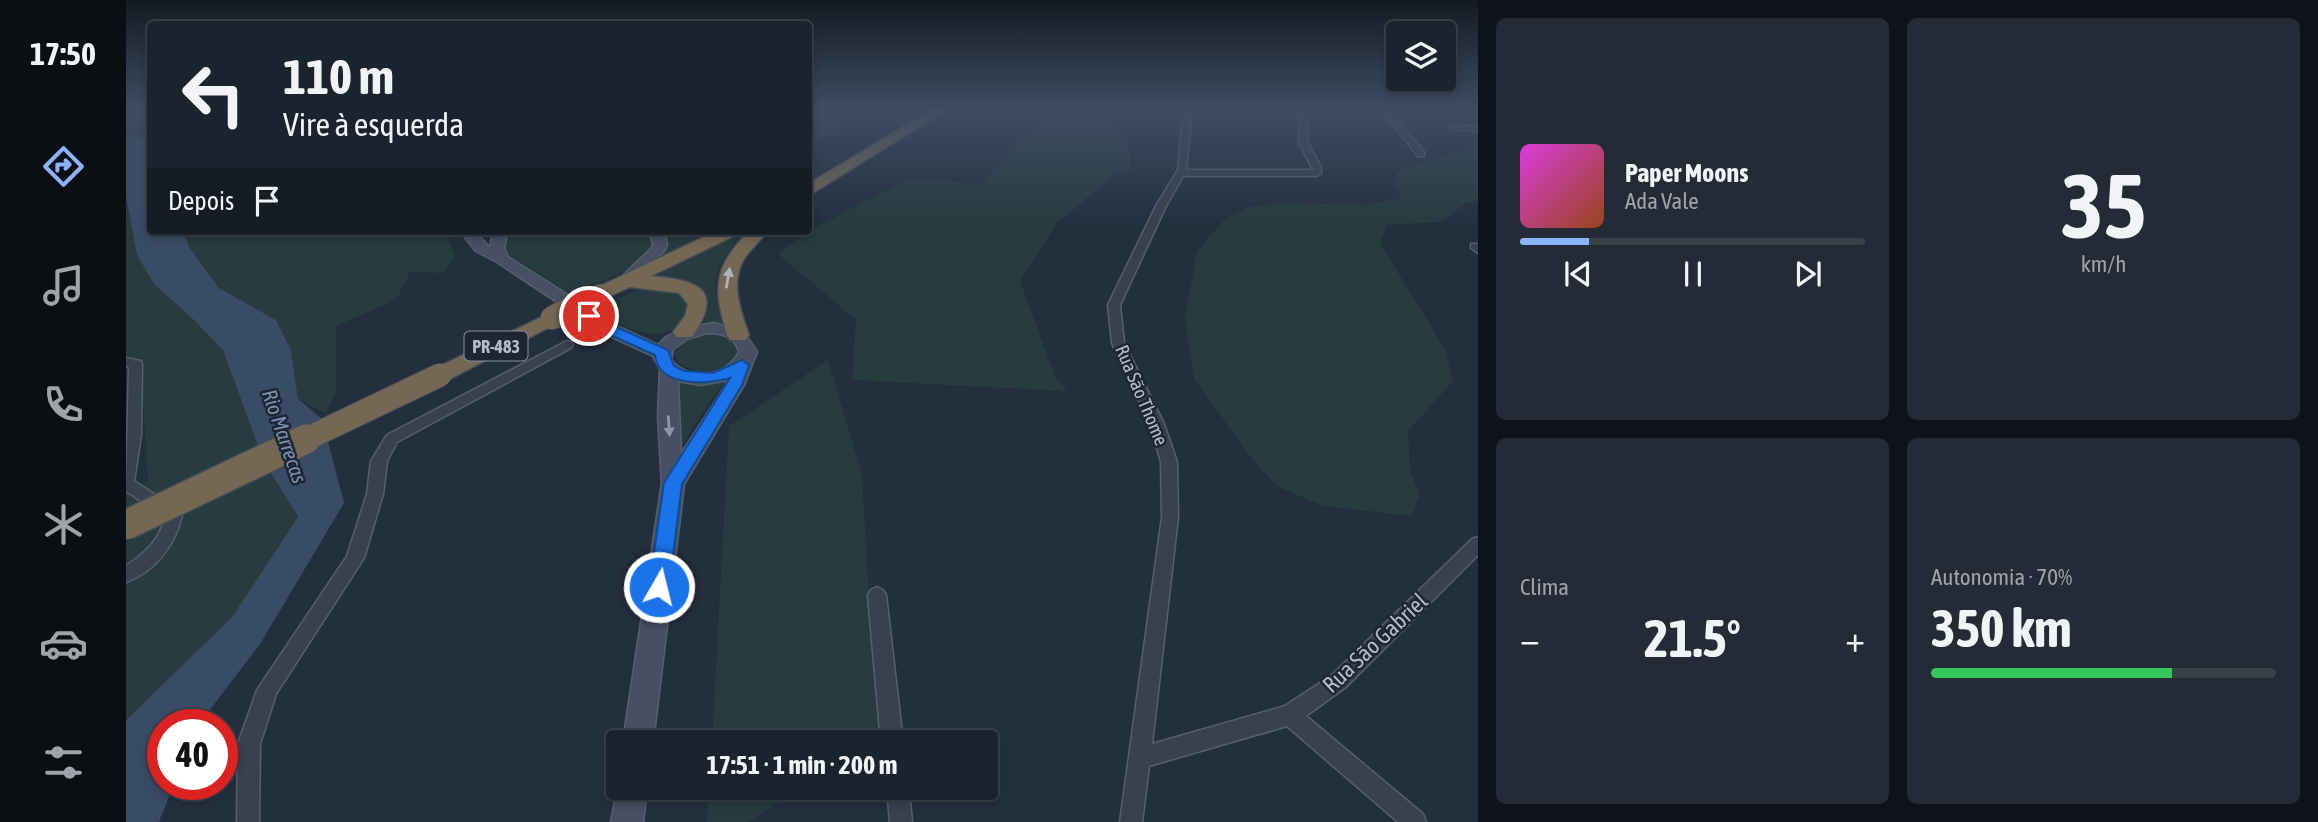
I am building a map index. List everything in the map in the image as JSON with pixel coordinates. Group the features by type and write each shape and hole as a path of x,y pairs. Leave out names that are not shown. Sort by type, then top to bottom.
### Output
{"highway":[{"path":"812,189 878,147"},
{"name":"PR-483","path":"126,525 440,375 626,280 722,235"},
{"path":"738,335 726,297 727,272 740,249 755,235"},
{"path":"626,280 667,283 690,292 698,301 700,309 697,318 684,332"}],"street":[{"name":"Rua São Thome","path":"1130,822 1170,517 1169,462 1157,424 1118,343 1114,305 1180,173 1183,147"},
{"path":"1180,173 1317,173 1317,167 1306,147"},
{"path":"1416,147 1421,154"},
{"path":"469,235 475,244 611,330 666,361 681,376 714,378 730,373 742,365"},
{"path":"499,235 497,248 502,259"},
{"path":"626,280 657,251 660,245 658,235"},
{"path":"640,730 673,483 666,361 673,338 684,332 706,327 738,335 744,340 748,352 735,385 673,483"},
{"path":"248,822 249,744 267,690 355,558 375,494 379,461 392,439 567,345"},
{"path":"126,575 150,559 171,533 174,515 126,484 134,435 136,364 129,362"},
{"name":"Rua São Gabriel","path":"1140,758 1290,715 1339,681 1478,544"},
{"path":"877,595 891,730"},
{"path":"1290,715 1415,822"},
{"path":"627,822 630,800"},
{"path":"899,800 901,822"}],"green space":[{"path":"1017,147 1127,147 1130,152 1130,169 1114,175 1056,224 1020,281 1055,376 1067,391 852,380 856,320 778,254 803,235 812,235 812,229 912,178 980,184"},
{"path":"1478,147 1478,201 1468,202 1440,222 1387,225 1380,243 1445,349 1453,381 1408,431 1410,471 1420,494 1412,516 1323,506 1277,486 1253,460 1194,379 1185,319 1197,251 1225,219 1249,207 1285,203 1370,205 1399,198 1401,192 1395,183 1397,173 1416,164"},
{"path":"126,196 137,255 223,350 263,460 298,517 232,617 126,720 126,491 148,481 140,358 126,361"},
{"path":"184,235 447,235 455,257 443,273 410,272 396,300 336,326 336,392 326,413 298,399 291,350 276,320 219,288 189,247"},
{"path":"505,235 651,235 652,242 647,253 637,262 610,278 571,294 506,253 503,247"},
{"path":"664,235 710,235 661,259 667,244"},
{"path":"737,235 744,235 727,253 717,274 717,297 727,325 704,323 706,307 680,280 656,275"},
{"path":"647,286 673,290 687,302 691,309 677,327 667,332 645,333 623,325 594,309"},
{"path":"711,334 731,340 737,351 732,362 719,368 698,371 678,362 675,353 681,344 695,336"},
{"path":"828,360 862,475 873,668 882,730 713,730 729,426"},
{"path":"676,379 697,383 725,382 678,452"},
{"path":"708,800 783,800 748,822 707,822"}],"water":[{"name":"Rio Marrecas","path":"126,147 147,147 147,235 184,235 189,247 219,288 276,320 291,350 298,399 322,419 344,503 260,644 210,709 147,709 147,800 168,800 159,822 126,822 126,720 232,617 298,517 263,460 223,350 154,284 137,255 126,196"}],"route":[{"path":"589,316 611,330 662,353 663,361 669,369 681,376 714,378 730,373 742,365 735,385 673,483 659,587"}]}
